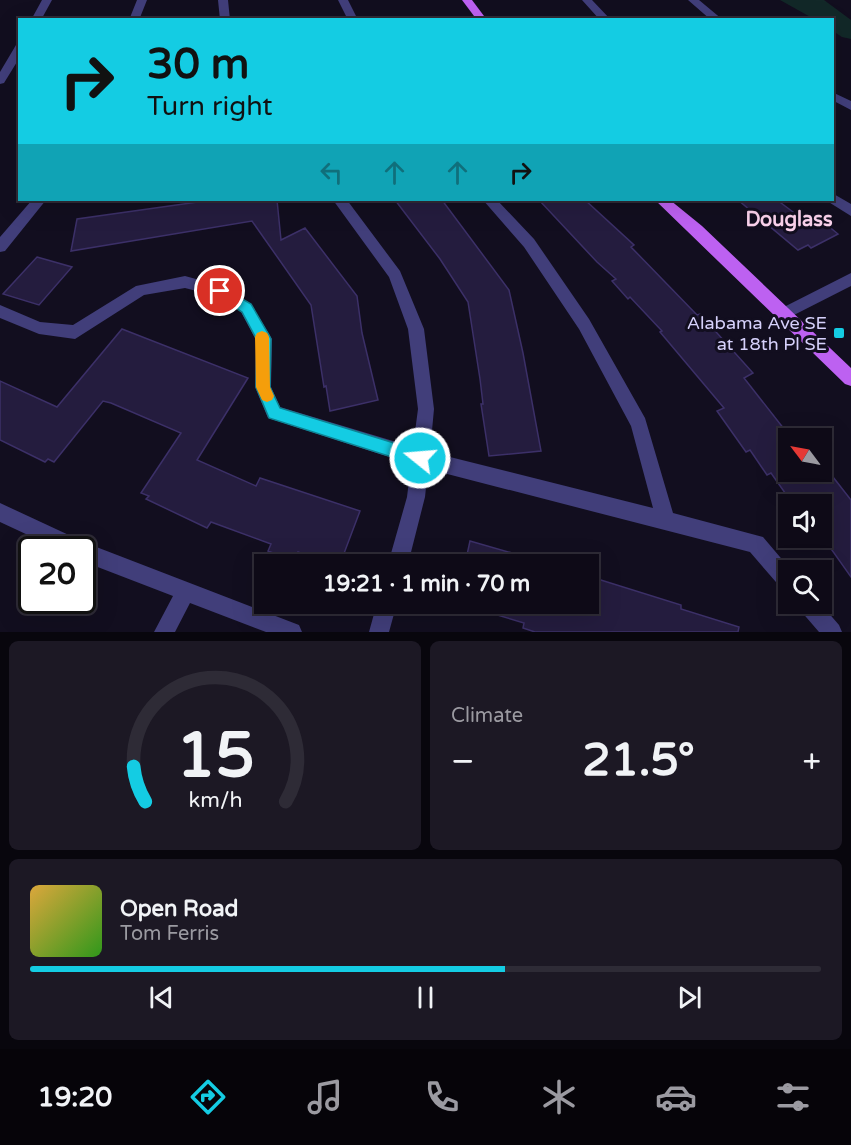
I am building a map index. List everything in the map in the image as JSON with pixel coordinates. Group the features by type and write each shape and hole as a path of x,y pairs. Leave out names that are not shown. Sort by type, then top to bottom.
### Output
{"main road":[{"path":"467,0 480,18"},
{"path":"663,201 785,313 851,379"}],"street":[{"path":"37,18 47,0"},
{"path":"135,18 142,0"},
{"path":"223,0 225,18"},
{"path":"343,0 351,18"},
{"path":"587,0 604,18"},
{"path":"693,0 716,18"},
{"path":"0,81 18,51"},
{"path":"834,96 851,106"},
{"path":"834,199 851,211"},
{"path":"0,247 38,201"},
{"path":"341,201 395,275 416,329 426,409 416,497 401,554"},
{"path":"491,201 529,243 595,344 639,424 665,519"},
{"path":"785,313 851,279"},
{"path":"0,311 39,328 75,332 141,290 185,282 220,291 246,308 264,339 263,387 274,413 420,458 756,544 778,569"},
{"path":"0,512 51,536"},
{"path":"96,556 292,632"},
{"path":"164,632 186,591"},
{"path":"379,632 384,614"},
{"path":"816,614 832,632"}],"green space":[{"path":"780,0 824,0 851,20 851,39 834,32 834,18 812,18"}],"building":[{"path":"205,201 277,201 281,240 305,228 357,296 362,333 378,400 330,411 311,305 252,221 71,251 77,219"},
{"path":"396,201 443,201 509,290 541,451 489,456 468,302 440,259"},
{"path":"540,201 586,201 634,245 631,247 697,315 700,314 753,373 744,378 783,428 778,428 778,482 832,482 832,476 851,500 851,577 830,548 832,494 786,494 771,473 767,475 750,450 746,452 717,411 724,408 660,332 662,331 612,281 616,279"},
{"path":"739,201 778,201 805,221 816,216 838,234 811,248 808,245 798,250"},
{"path":"37,257 72,267 39,305 3,294"},
{"path":"122,329 248,378 197,460 256,486 260,478 360,511 344,554 298,552 297,554 276,554 268,551 271,544 211,522 207,528 146,499 149,496 141,493 181,433 111,403 103,401 54,462 48,459 45,462 0,440 0,381 57,407"},
{"path":"470,541 516,554 467,554"},
{"path":"599,579 681,605 681,609 739,627 738,632 535,632 523,628 524,623 494,614 599,614"}],"slow traffic":[{"path":"262,337 264,339 263,387 267,396"}],"place":[{"name":"Alabama Ave SE at 18th Pl SE","path":"839,333"}],"district":[{"name":"Douglass","path":"789,219"}],"route":[{"path":"220,291 246,308 264,339 263,387 274,413 420,458"}]}
